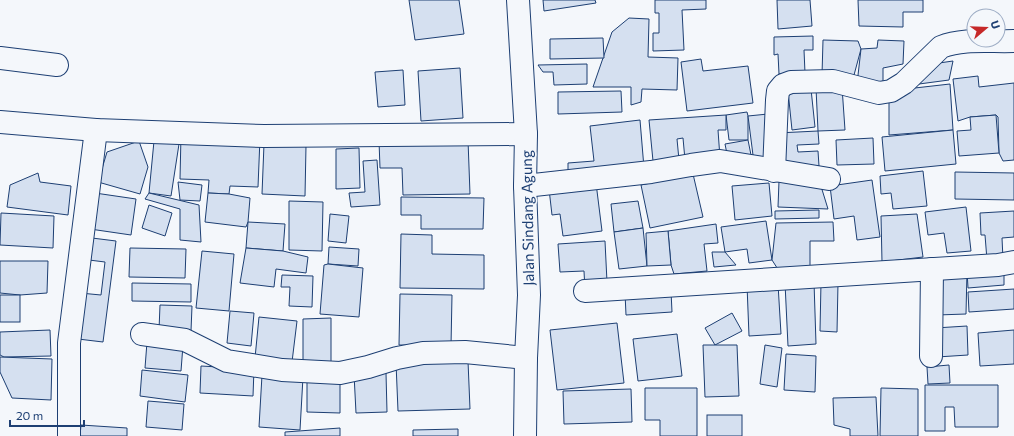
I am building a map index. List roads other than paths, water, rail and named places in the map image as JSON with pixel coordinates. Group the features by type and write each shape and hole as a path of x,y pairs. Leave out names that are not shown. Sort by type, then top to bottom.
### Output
{"street":[{"name":"Jalan Sindang Agung","path":"518,0 526,134 525,186 529,295 526,358 525,436"},
{"path":"774,171 777,100 778,91 783,85 791,82 833,82 878,93 891,90 904,83 941,47 962,42 1014,41"},
{"path":"2,58 58,64"},
{"path":"0,122 96,130 264,136 526,134"},
{"path":"69,436 69,343 96,130"},
{"path":"525,186 651,172 720,161 829,179"},
{"path":"585,291 998,265 1014,262"},
{"path":"931,356 932,269"},
{"path":"142,334 185,340 227,361 282,370 340,373 368,367 397,358 423,354 465,352 526,358"}]}
